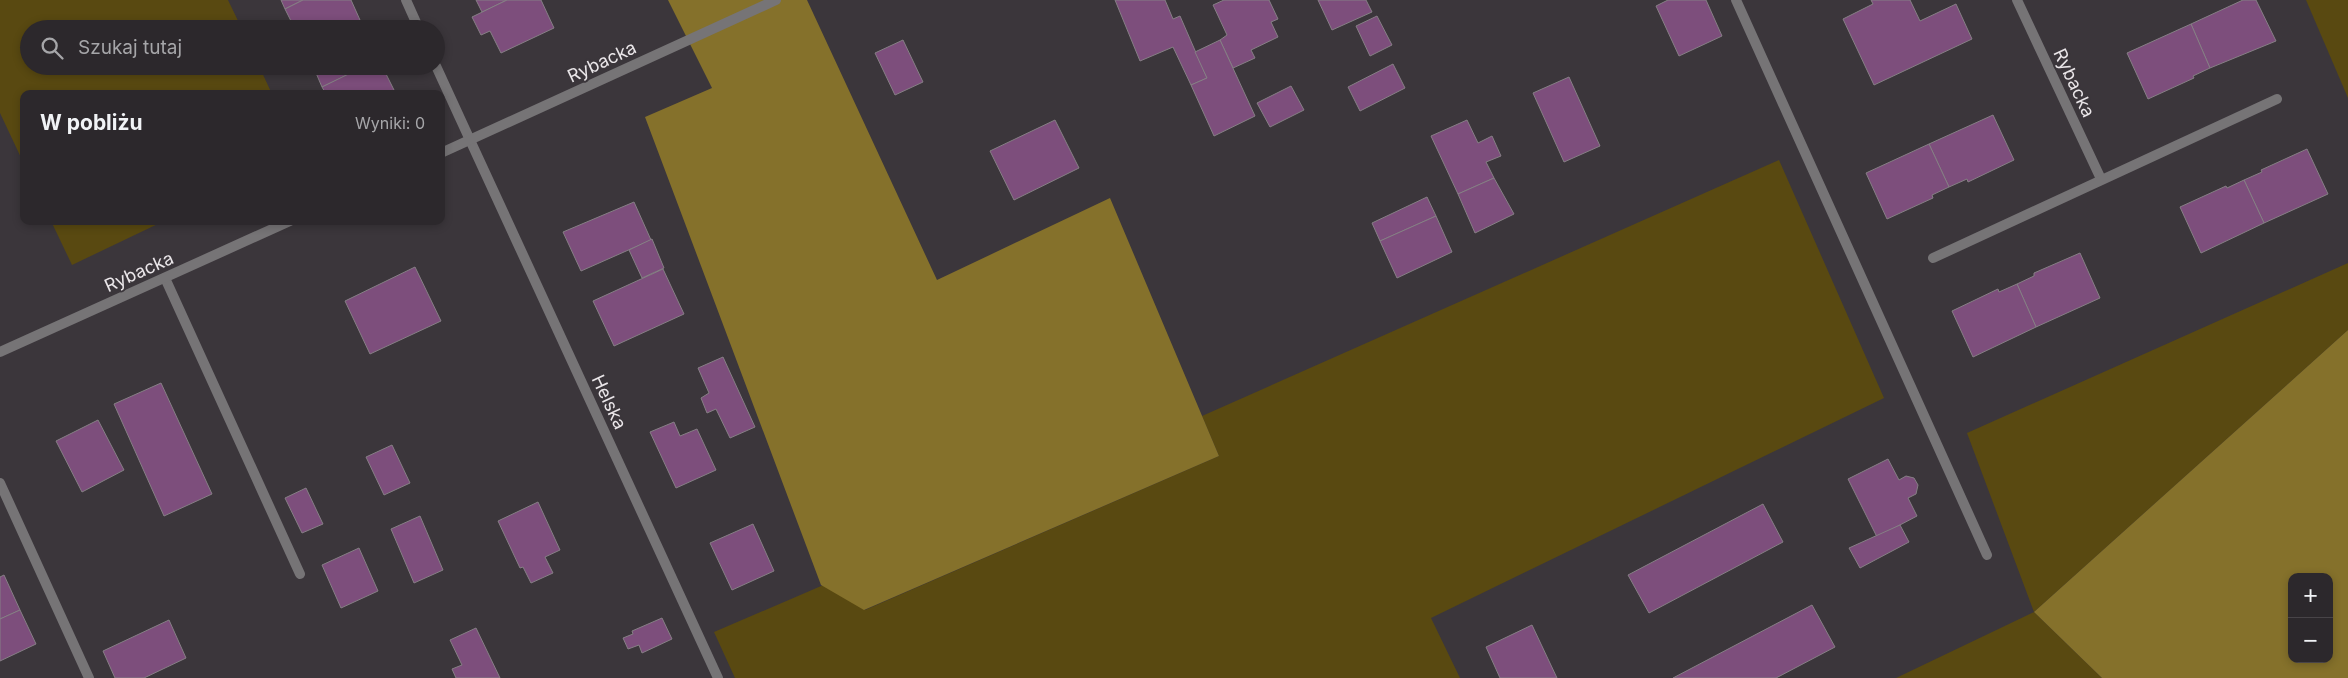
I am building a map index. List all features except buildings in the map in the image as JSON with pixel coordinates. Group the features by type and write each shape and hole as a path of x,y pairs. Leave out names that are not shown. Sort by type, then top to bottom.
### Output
{"street":[{"path":"406,0 415,20"},
{"name":"Rybacka","path":"445,151 776,0"},
{"path":"1736,0 1987,555"},
{"name":"Rybacka","path":"2017,0 2101,179"},
{"name":"Helska","path":"440,75 718,678"},
{"path":"1933,258 2276,99"},
{"name":"Rybacka","path":"0,352 281,225"},
{"path":"165,278 300,574"},
{"path":"0,483 89,678"}],"shaded area":[{"path":"0,0 228,0 238,20 20,20 20,75 263,75 270,90 20,90 20,156 0,113"},
{"path":"668,0 807,0 937,280 1110,198 1219,456 864,610 821,585 645,117 712,88"},
{"path":"2306,0 2348,0 2348,98"},
{"path":"1779,160 1884,398 1431,618 1460,678 735,678 714,632 849,574 865,610 1219,456 1202,416"},
{"path":"53,225 156,225 72,265"},
{"path":"2348,263 2348,330 2034,612 1967,433"},
{"path":"2348,330 2348,678 2102,678 2034,612"},
{"path":"2034,612 2102,678 1896,678"}]}
